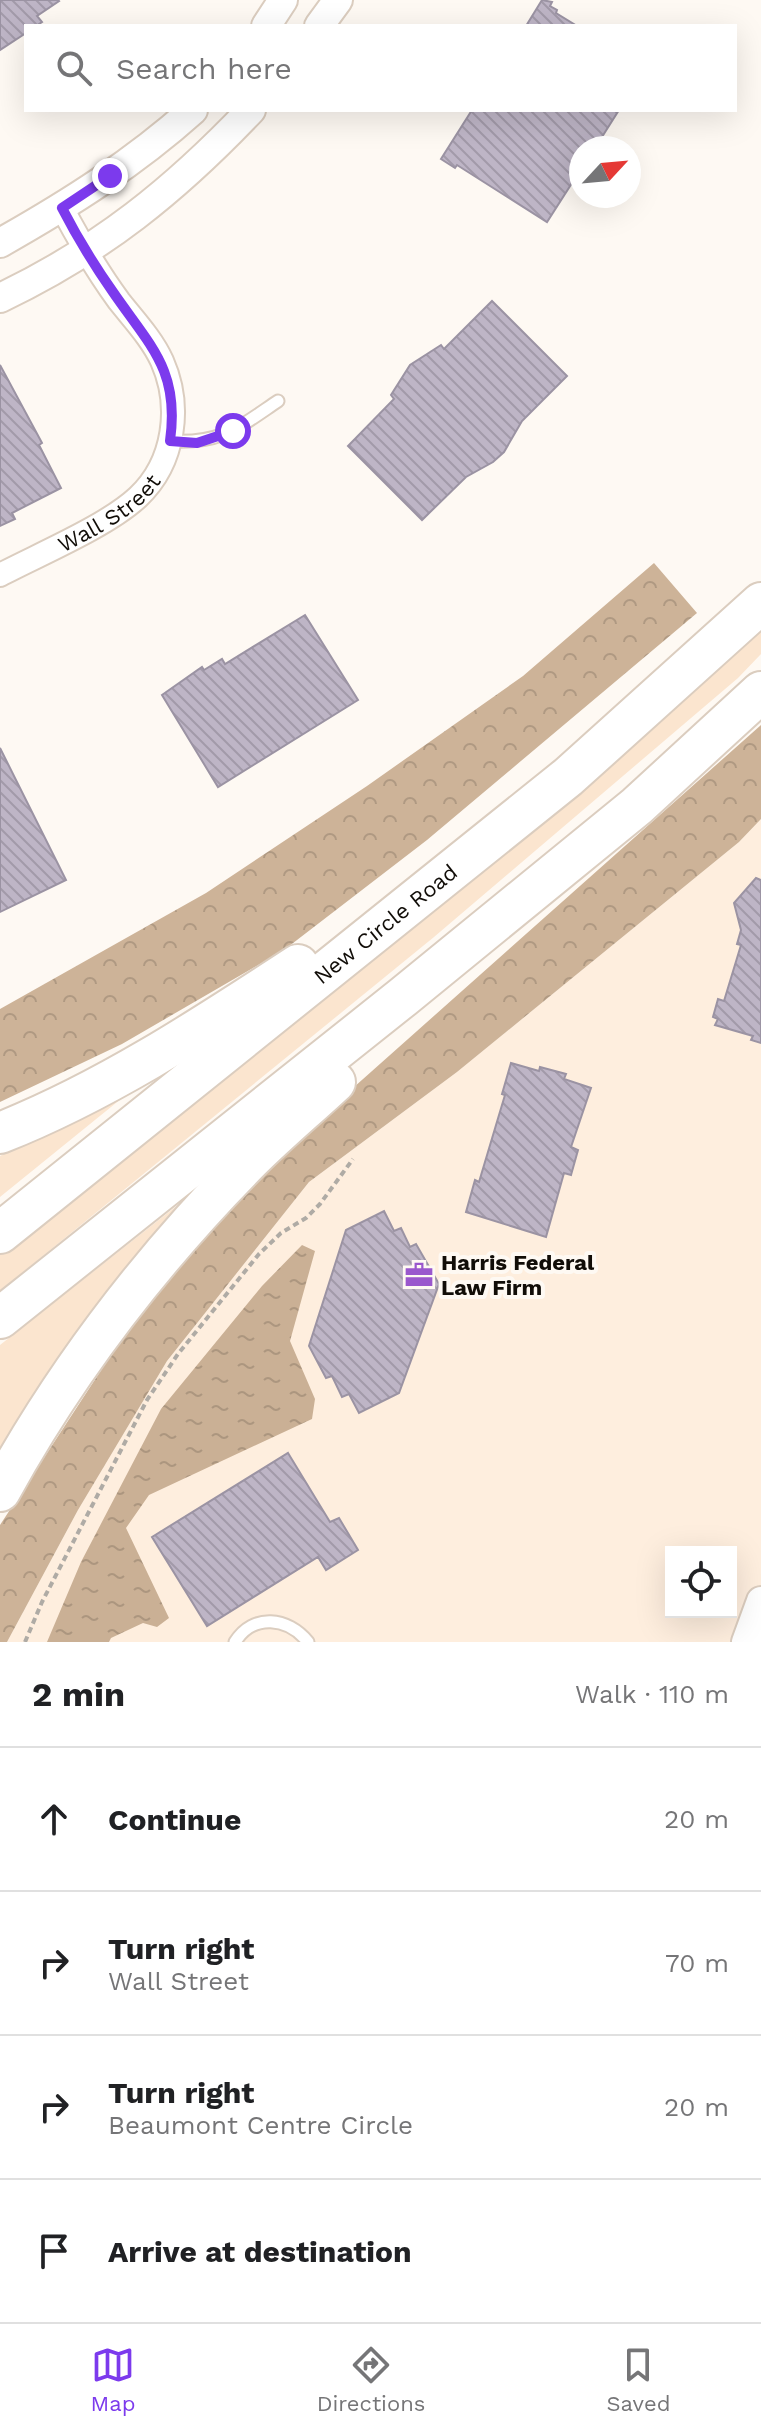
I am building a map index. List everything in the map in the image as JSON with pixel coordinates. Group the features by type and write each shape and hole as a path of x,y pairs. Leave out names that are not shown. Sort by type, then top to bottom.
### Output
{"highway":[{"name":"New Circle Road","path":"0,1233 512,823 634,719 761,603"},
{"path":"0,1491 32,1434 139,1283 250,1160 761,692"},
{"path":"0,1318 637,806"},
{"path":"0,1133 85,1094 163,1051 512,823"}],"street":[{"path":"267,24 283,0"},
{"path":"320,24 338,0"},
{"path":"0,243 62,208 159,141 191,112"},
{"path":"0,298 86,253 160,199 249,112"},
{"name":"Wall Street","path":"0,575 126,506 152,480 170,441 174,417 171,391 162,361 86,253 62,208"},
{"path":"746,1642 761,1601"}],"lane":[{"path":"170,441 197,443 233,431 278,401"},
{"path":"235,1642 247,1628 260,1622 274,1621 288,1624 308,1642"}],"path":[{"path":"25,1642 42,1602 147,1400 178,1354 259,1254 320,1204 353,1159"}],"shaded area":[{"path":"761,615 761,654 738,678 434,937 0,1291 0,1248"},
{"path":"761,819 761,1642 7,1642 78,1510 167,1361 309,1182 457,1072 739,842"},
{"path":"148,1077 0,1197 0,1156"},
{"path":"226,1167 42,1380 0,1461 0,1345"}],"green space":[{"path":"654,563 697,613 427,840 284,950 122,1044 0,1102 0,1009 206,893 367,786 523,676"},
{"path":"761,725 761,819 739,842 457,1072 309,1182 167,1361 78,1510 7,1642 0,1642 0,1525 128,1329 254,1176"}],"water":[{"path":"302,1245 315,1251 290,1341 315,1399 312,1419 149,1495 126,1528 169,1618 157,1627 143,1623 111,1638 109,1642 47,1642 81,1562 161,1409 262,1286"}],"building":[{"path":"0,0 59,1 37,16 42,22 24,24 24,34 0,50"},
{"path":"542,0 552,2 550,6 557,10 556,13 574,24 527,24"},
{"path":"471,112 618,112 603,136 569,136 569,188 547,222 457,165 455,168 441,159"},
{"path":"492,301 567,376 522,421 504,452 466,477 422,520 348,446 394,399 391,395 410,365 441,345 444,349"},
{"path":"0,365 42,443 39,445 61,488 12,513 15,519 0,526"},
{"path":"305,615 358,700 218,787 162,695 202,667 204,670 222,659 225,664"},
{"path":"0,748 66,880 0,912"},
{"path":"756,878 761,880 761,1043 751,1040 753,1036 715,1025 718,1019 713,1017 718,999 724,1001 741,945 737,944 741,930 734,903"},
{"path":"511,1063 566,1074 564,1079 591,1088 571,1147 578,1150 571,1175 564,1173 546,1237 466,1212 475,1180 479,1182 505,1095 502,1094"},
{"path":"384,1211 394,1231 401,1228 410,1247 416,1244 439,1284 399,1393 359,1413 349,1394 342,1397 332,1376 326,1378 309,1346 346,1230"},
{"path":"288,1453 330,1522 339,1518 358,1550 326,1570 318,1557 207,1626 152,1537"}],"place":[{"name":"Harris Federal Law Firm","path":"419,1275"}],"route":[{"path":"110,176 62,208 86,253 162,361 171,391 174,417 170,441 197,443 233,431"}]}
